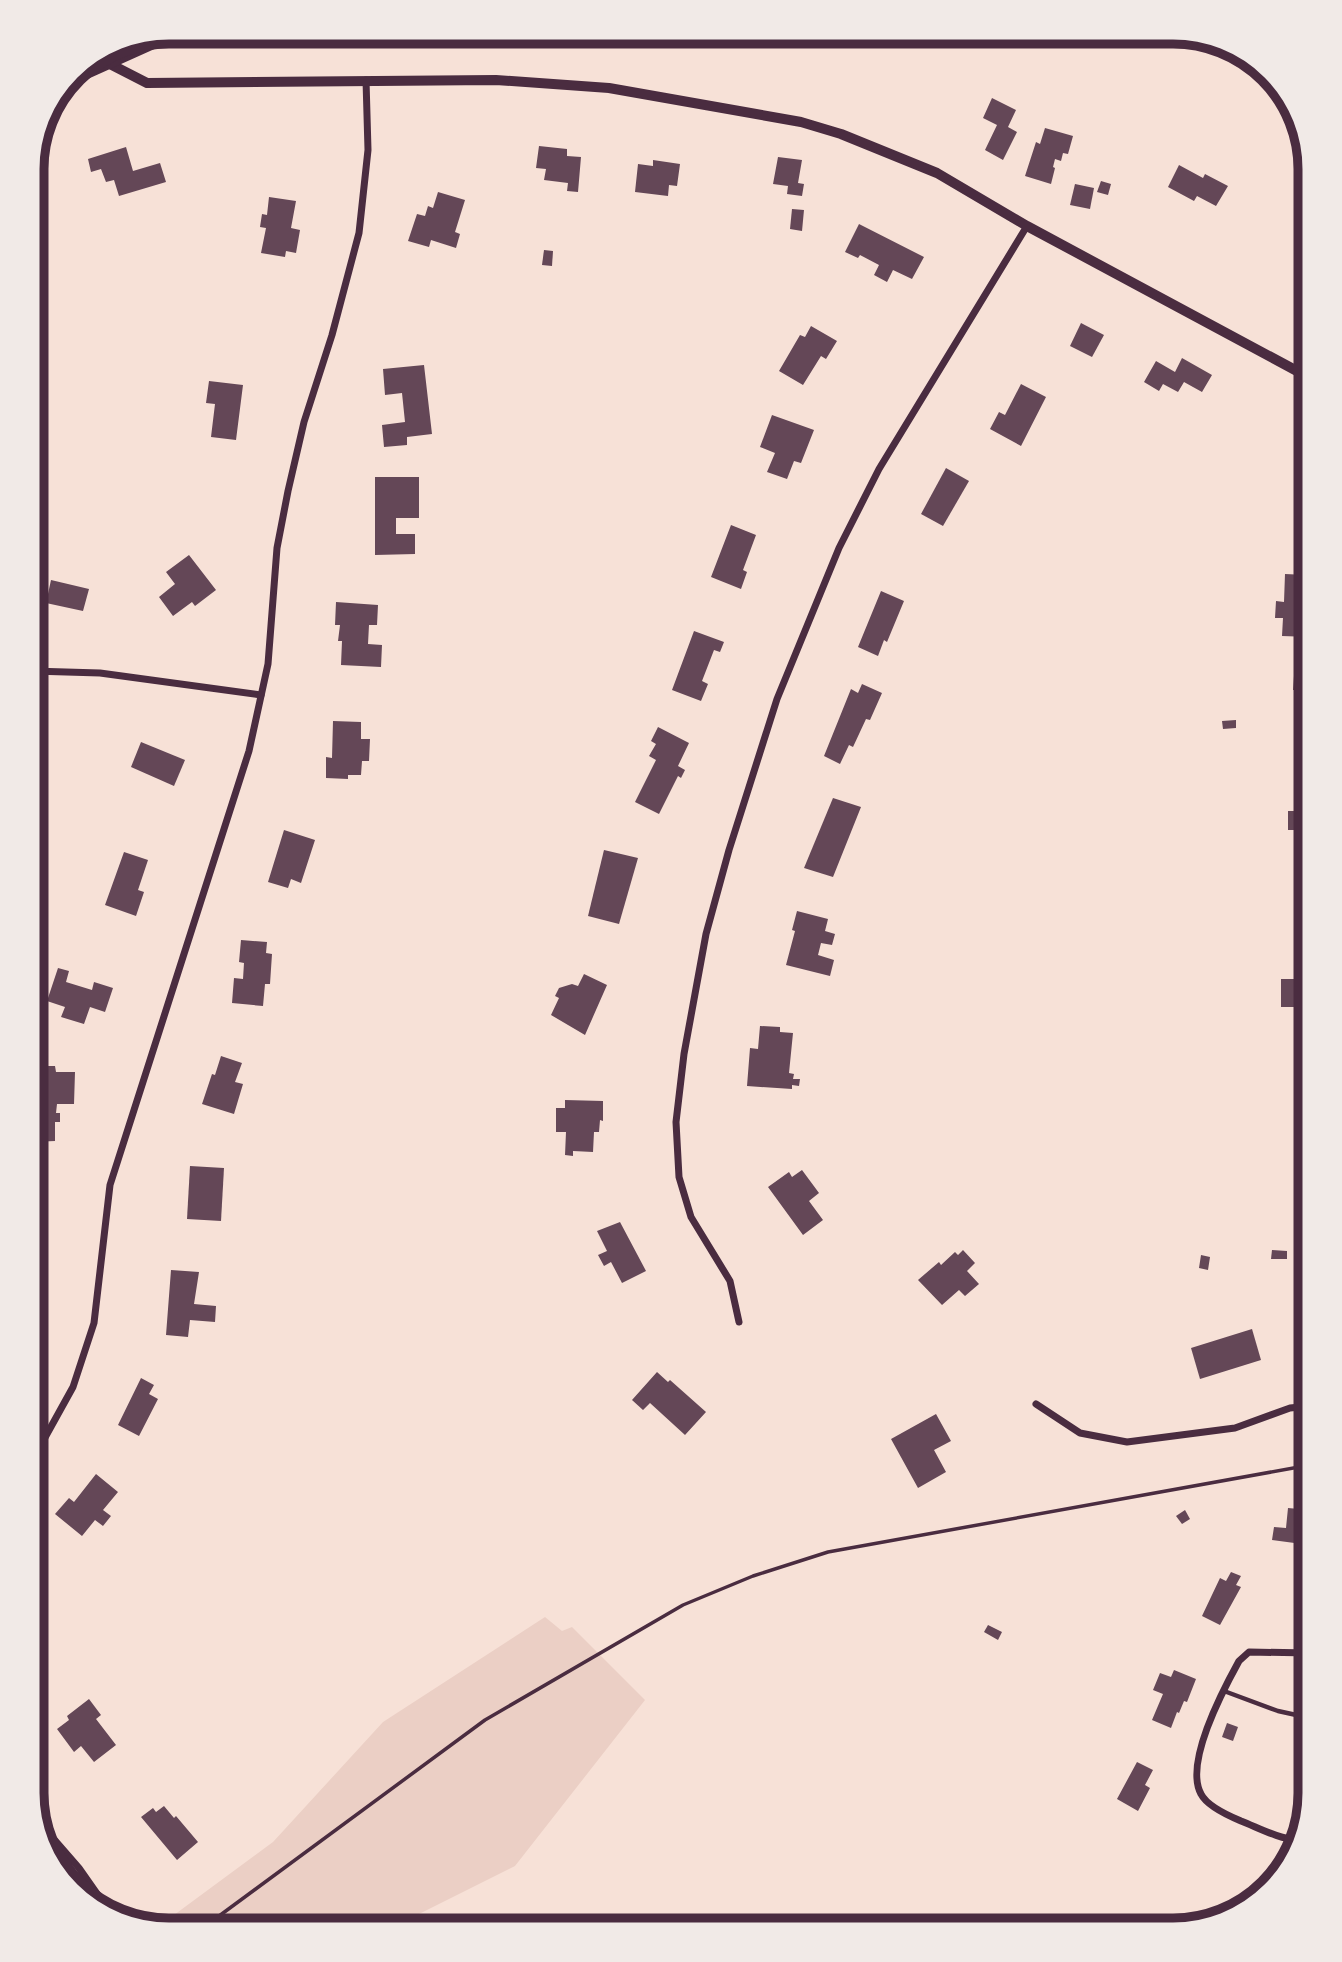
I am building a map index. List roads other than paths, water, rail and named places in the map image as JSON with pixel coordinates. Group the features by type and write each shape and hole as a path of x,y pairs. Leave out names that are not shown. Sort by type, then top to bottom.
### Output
{"main road":[{"path":"95,69 143,47"}],"street":[{"path":"108,63 147,83 496,79 609,88 801,122 841,134 937,173 1027,226 1298,371"},
{"path":"44,1439 72,1387 94,1323 110,1185 249,751 268,664 277,548 288,491 304,422 339,311 359,233 368,150 366,80"},
{"path":"739,1322 730,1281 691,1217 679,1177 678,1163 676,1122 684,1054 701,956 716,898 732,838 777,699 839,548 879,469 1027,226"},
{"path":"44,671 100,673 261,695"},
{"path":"1037,1404 1080,1433 1127,1442 1235,1427 1298,1407"},
{"path":"1289,1840 1237,1819 1202,1796 1196,1766 1224,1691 1239,1661 1249,1652 1298,1653"},
{"path":"52,1836 99,1896"}],"lane":[{"path":"1224,1691 1278,1711 1298,1715"}]}
